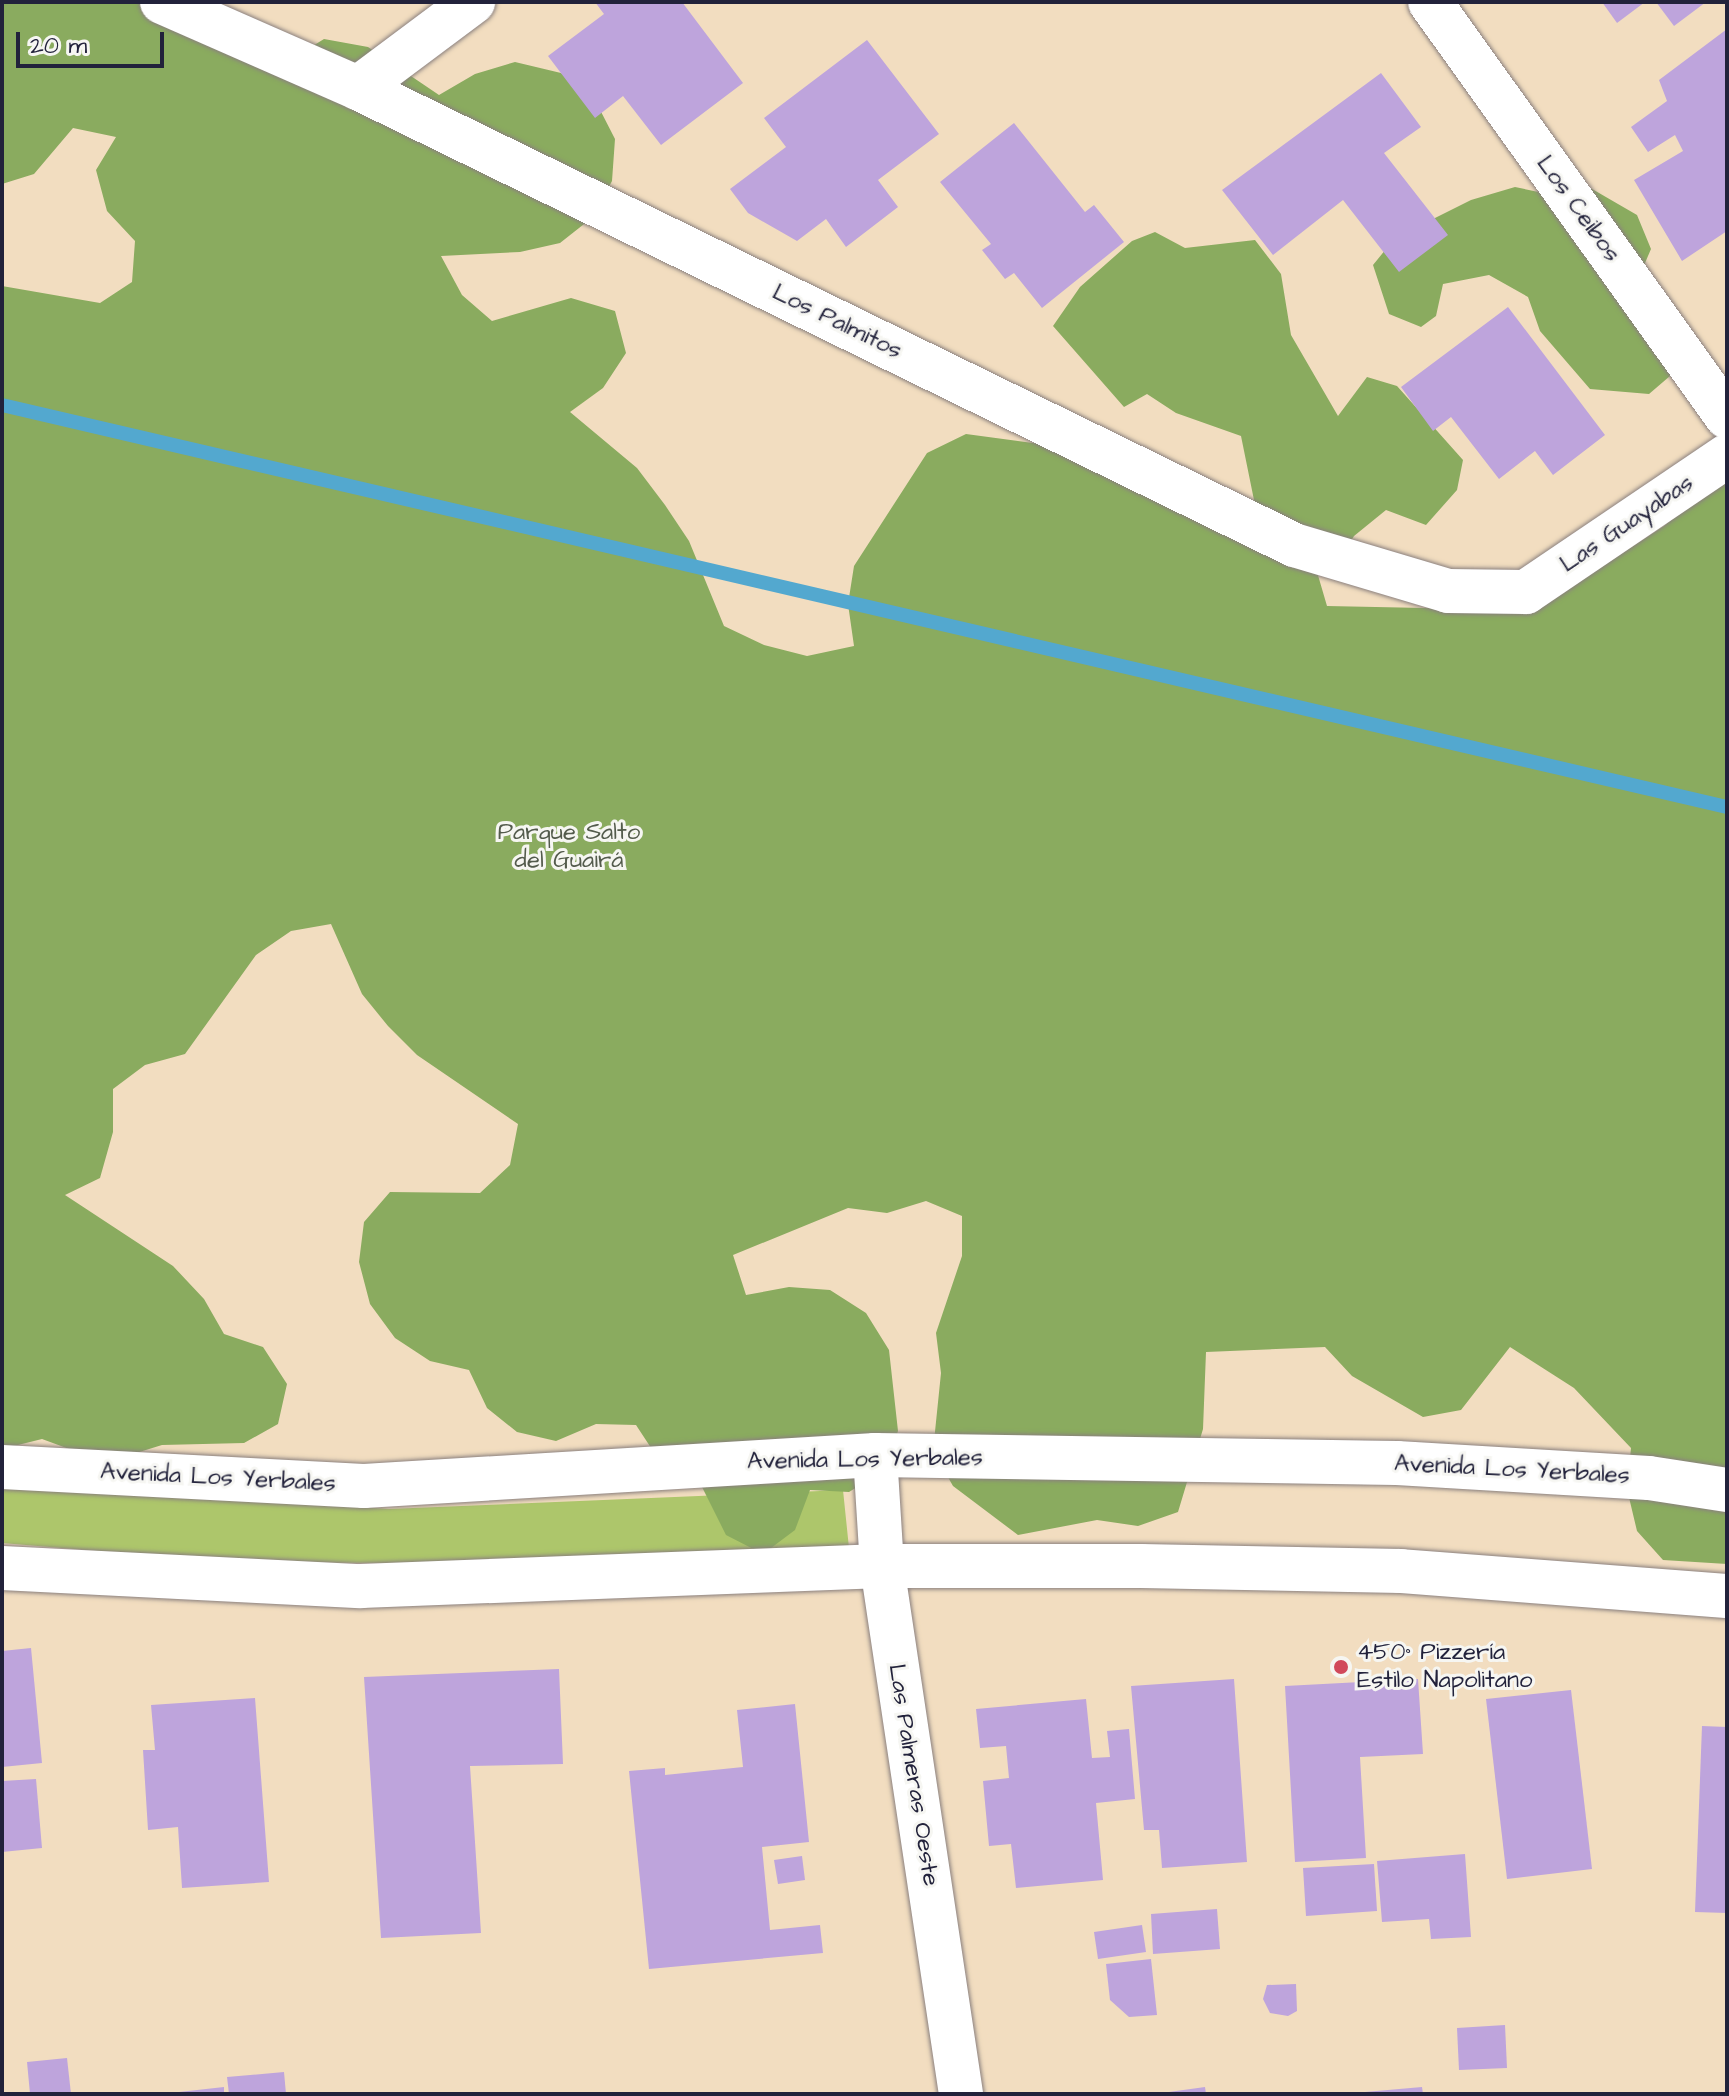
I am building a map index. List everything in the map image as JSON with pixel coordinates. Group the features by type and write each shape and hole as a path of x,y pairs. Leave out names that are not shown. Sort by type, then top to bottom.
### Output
{"street":[{"name":"Los Palmitos","path":"162,2 358,88 1294,545 1448,591 1526,592"},
{"path":"358,88 473,2"},
{"name":"Los Ceibos","path":"1430,2 1727,417"},
{"name":"Las Guayabas","path":"1526,592 1727,456"},
{"name":"Avenida Los Yerbales","path":"2,1467 364,1486 875,1455 1397,1463 1649,1478 1727,1490"},
{"name":"Las Palmeras Oeste","path":"875,1455 882,1566 961,2094"},
{"path":"2,1568 361,1586 882,1566 1401,1571 1727,1596"}],"green space":[{"name":"Parque Salto del Guairá","path":"2,2 212,2 290,60 324,39 368,47 439,95 475,74 515,62 561,73 595,100 615,139 612,181 593,217 560,243 520,252 441,256 462,295 492,321 571,298 615,311 626,353 603,388 570,412 637,468 665,505 689,541 724,626 764,645 807,656 854,646 848,604 854,566 927,453 966,434 1092,451 1255,505 1241,436 1176,413 1147,394 1124,407 1053,326 1080,287 1132,241 1155,232 1185,248 1255,240 1281,274 1291,335 1338,416 1367,377 1397,386 1463,460 1457,490 1426,525 1386,510 1354,536 1343,554 1315,565 1327,606 1473,609 1558,595 1664,526 1695,500 1727,456 1727,1564 1663,1560 1637,1531 1627,1489 1631,1448 1574,1388 1510,1347 1461,1410 1423,1417 1352,1376 1325,1347 1206,1352 1203,1429 1178,1512 1138,1526 1097,1520 1018,1535 953,1486 933,1451 941,1373 936,1333 962,1256 962,1216 926,1201 887,1213 848,1208 733,1255 746,1295 789,1287 830,1290 866,1313 889,1350 898,1431 885,1470 849,1492 810,1490 795,1530 763,1554 726,1535 696,1475 659,1460 636,1425 596,1424 556,1441 517,1432 487,1408 469,1370 430,1361 395,1338 370,1304 359,1262 364,1222 390,1192 480,1193 510,1165 518,1124 417,1055 388,1026 362,994 331,924 291,931 256,955 185,1054 145,1065 113,1089 113,1132 100,1178 65,1195 173,1266 204,1299 224,1334 263,1347 287,1384 278,1424 244,1443 162,1445 120,1458 80,1453 42,1439 2,1449 2,286 100,303 132,282 135,241 107,211 96,170 116,137 73,128 34,174 2,184"},
{"path":"1580,182 1637,215 1651,249 1639,277 1680,352 1670,376 1649,394 1590,389 1540,331 1528,297 1489,275 1443,284 1436,316 1421,327 1389,314 1373,265 1395,238 1471,200 1515,187 1548,194"},
{"path":"2,1483 389,1509 843,1490 849,1548 402,1563 229,1562 2,1543"}],"building":[{"path":"595,2 682,2 743,83 661,145 623,96 595,118 548,56 604,14"},
{"path":"1602,2 1645,2 1617,23"},
{"path":"1656,2 1706,2 1674,26"},
{"path":"1727,29 1727,231 1682,261 1634,180 1683,151 1675,135 1648,152 1631,127 1667,101 1659,80"},
{"path":"867,40 939,134 878,180 898,207 846,247 826,219 797,241 748,213 730,189 786,147 764,118"},
{"path":"1381,73 1421,127 1384,153 1448,235 1399,272 1343,200 1273,255 1222,190"},
{"path":"1014,123 1085,212 1094,205 1124,242 1042,308 1014,273 1005,279 982,250 991,244 940,182"},
{"path":"1508,307 1605,435 1553,475 1535,451 1499,479 1451,417 1433,431 1401,387"},
{"path":"31,1648 42,1763 2,1767 2,1651"},
{"path":"559,1669 563,1764 470,1766 481,1933 381,1938 364,1677"},
{"path":"1234,1679 1247,1862 1162,1868 1159,1830 1144,1830 1131,1686"},
{"path":"1418,1679 1423,1754 1360,1757 1366,1858 1295,1862 1285,1686"},
{"path":"1571,1690 1592,1869 1507,1879 1486,1699"},
{"path":"255,1698 269,1882 182,1888 178,1827 148,1830 143,1750 155,1750 151,1705"},
{"path":"1086,1699 1092,1758 1110,1757 1107,1731 1129,1729 1135,1799 1096,1803 1103,1880 1016,1888 1011,1844 989,1846 983,1781 1009,1778 1006,1746 980,1748 976,1709"},
{"path":"795,1704 809,1842 762,1847 770,1930 820,1925 823,1953 649,1969 629,1771 665,1768 665,1775 743,1767 737,1710"},
{"path":"1702,1726 1727,1727 1727,1913 1695,1912"},
{"path":"36,1779 42,1848 2,1852 2,1781"},
{"path":"1465,1854 1471,1937 1431,1939 1429,1919 1382,1922 1377,1861"},
{"path":"802,1856 805,1880 778,1884 774,1860"},
{"path":"1374,1864 1377,1911 1306,1916 1303,1868"},
{"path":"1217,1909 1220,1949 1153,1954 1151,1914"},
{"path":"1142,1925 1146,1952 1098,1959 1094,1932"},
{"path":"1151,1959 1157,2015 1129,2017 1110,2000 1106,1964"},
{"path":"1296,1984 1297,2011 1288,2016 1270,2013 1263,1999 1267,1985"},
{"path":"1505,2025 1507,2068 1459,2070 1457,2028"},
{"path":"67,2058 71,2094 30,2094 27,2062"},
{"path":"284,2072 286,2094 229,2094 227,2077"},
{"path":"224,2087 224,2094 179,2092"},
{"path":"1205,2087 1206,2094 1169,2094 1169,2092"},
{"path":"1422,2087 1423,2094 1365,2094 1365,2092"}],"waterway":[{"path":"2,405 1727,807"}],"place":[{"name":"450° Pizzería Estilo Napolitano","path":"1341,1667"}]}
